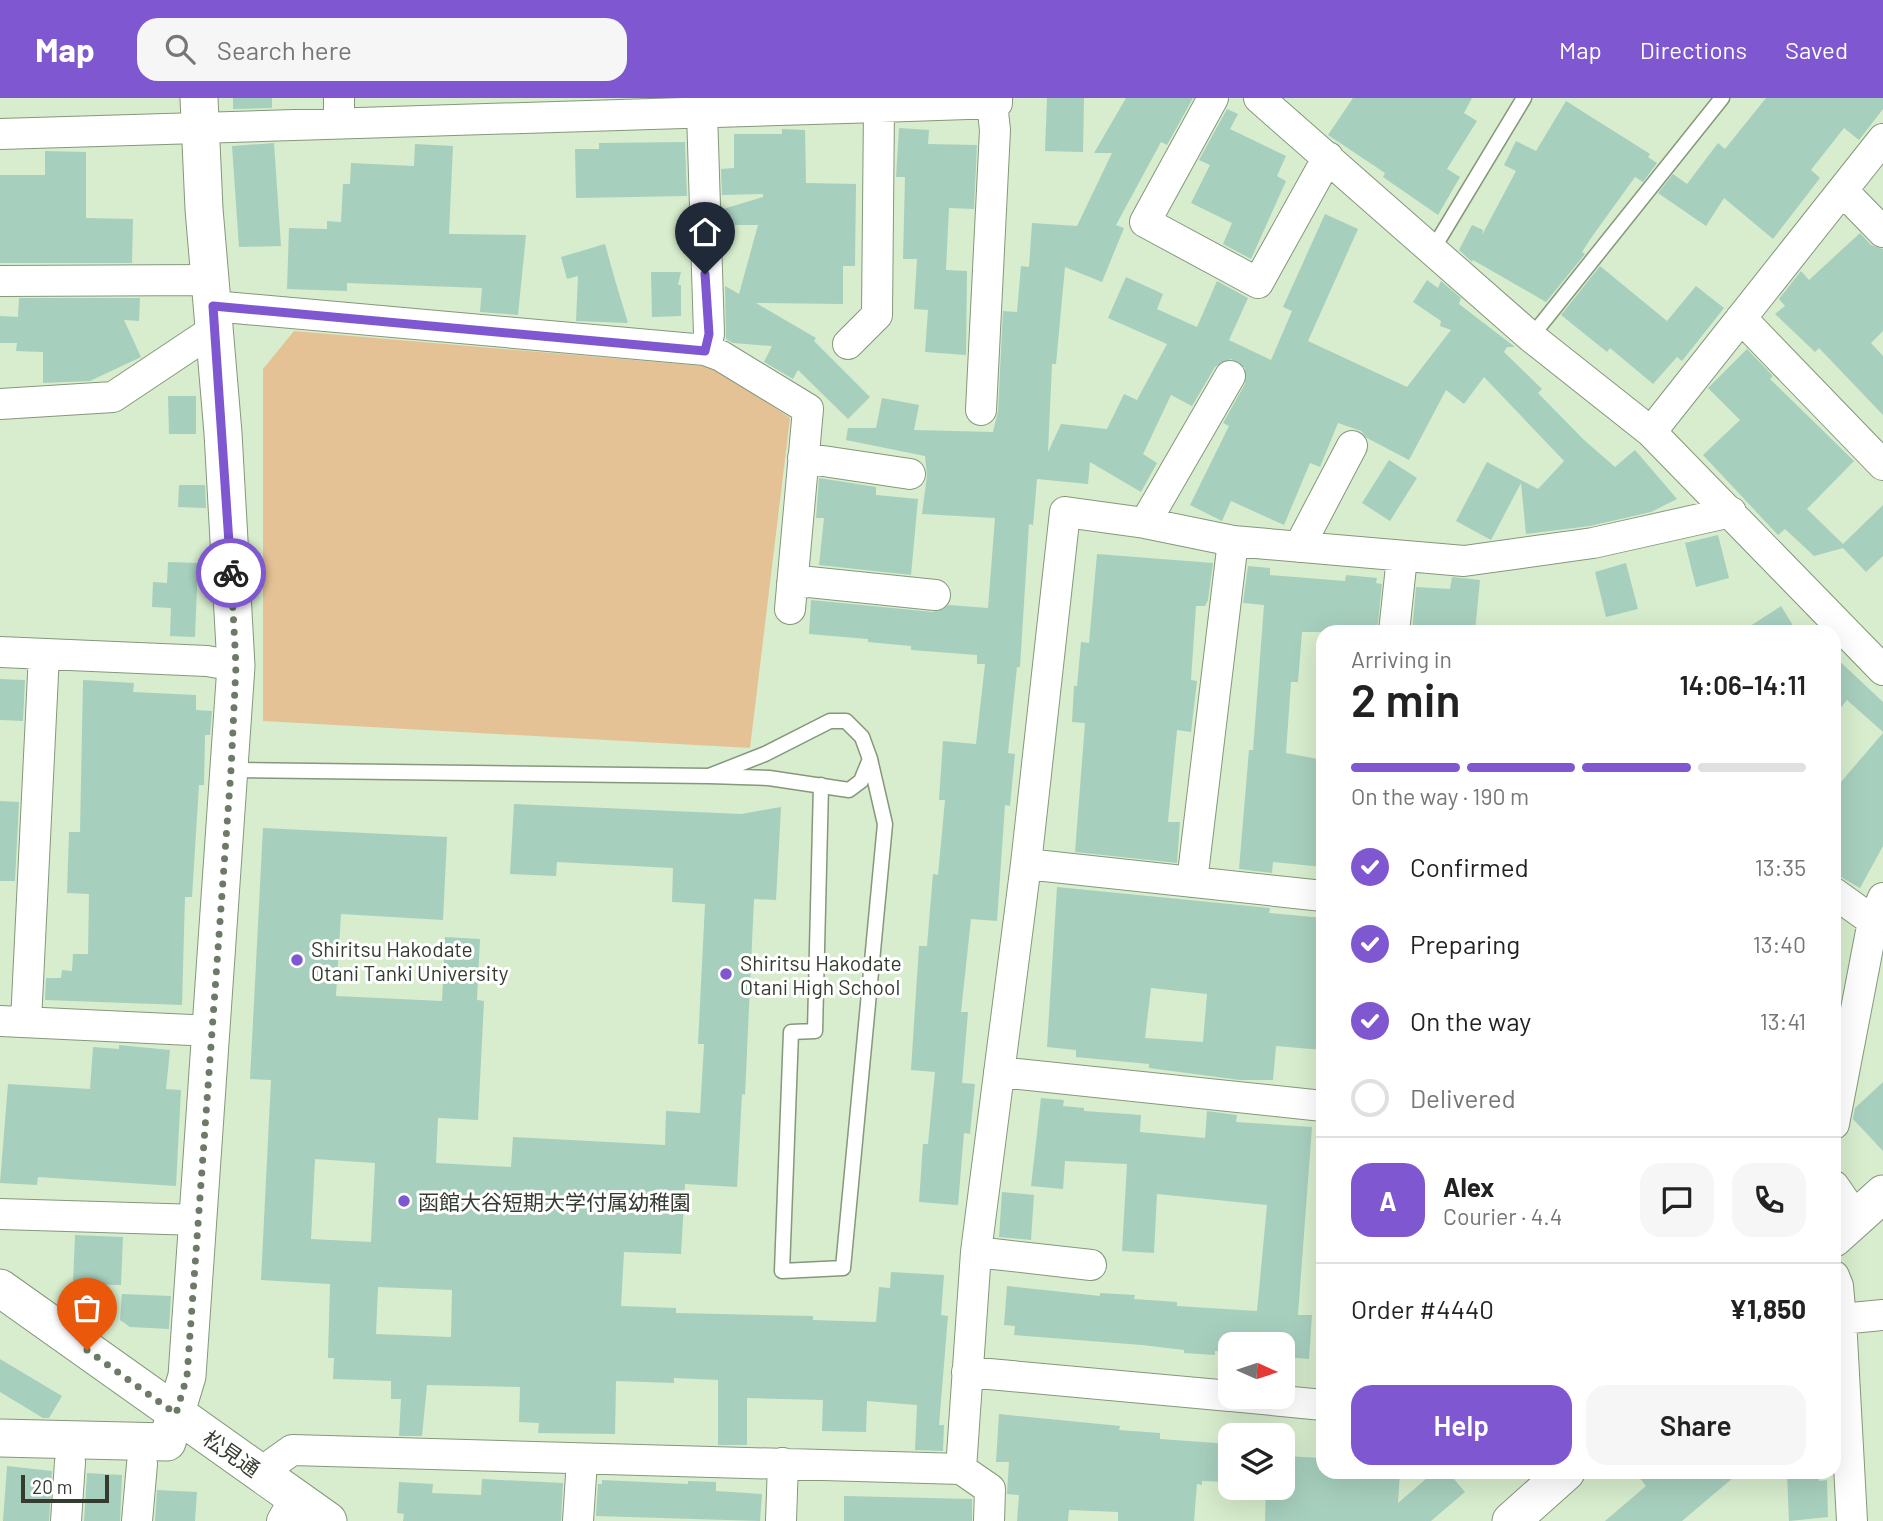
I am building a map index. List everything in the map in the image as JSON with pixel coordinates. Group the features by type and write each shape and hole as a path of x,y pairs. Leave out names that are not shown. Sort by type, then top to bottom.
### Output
{"street":[{"path":"1213,98 1145,222 1258,283 1328,157"},
{"path":"1259,98 1531,337 1651,432 1731,512 1836,625"},
{"path":"0,134 199,113 625,106 702,112 791,104 879,107 995,100 981,410"},
{"path":"848,344 877,315 879,107"},
{"path":"702,112 709,334 705,351"},
{"path":"0,1438 167,1442 187,1376 231,770 236,666 199,113"},
{"path":"1651,432 1883,139"},
{"path":"1843,191 1883,232"},
{"path":"0,281 212,305 705,351 721,356 808,409 791,596 809,582 935,595"},
{"path":"0,404 113,397 212,305"},
{"path":"1741,318 1883,465"},
{"path":"1145,523 1230,376"},
{"path":"1299,547 1352,446"},
{"path":"803,458 910,474"},
{"path":"961,1469 976,1252 1026,864 1065,512 1145,523 1233,541 1464,561 1593,543 1731,512"},
{"path":"1192,882 1233,541"},
{"path":"1395,625 1402,557"},
{"path":"1841,630 1883,670"},
{"path":"0,652 207,661 236,666"},
{"path":"44,654 13,1022 212,1031"},
{"path":"1026,864 1316,895"},
{"path":"1841,896 1878,910 1841,1090"},
{"path":"999,1072 1316,1105"},
{"path":"1845,1228 1883,1195"},
{"path":"0,1214 199,1220"},
{"path":"976,1252 1091,1265"},
{"name":"松見通","path":"0,1288 260,1473 288,1509 328,1521"},
{"path":"1841,1319 1883,1315"},
{"path":"1841,1336 1852,1521"},
{"path":"967,1372 1218,1395"},
{"path":"1295,1402 1316,1404"},
{"path":"260,1473 292,1450 961,1469 990,1489 989,1521"},
{"path":"578,1521 582,1460"},
{"path":"66,1521 71,1462"},
{"path":"781,1521 783,1463"},
{"path":"137,1521 142,1464"},
{"path":"1510,1521 1558,1479"}],"lane":[{"path":"1433,250 1524,98"},
{"path":"1531,337 1722,98"},
{"path":"709,776 765,754 830,722 846,721 862,737 870,759 885,824 843,1268 782,1271 791,1032 815,1031 821,785"},
{"path":"231,770 709,776 769,778 849,790 861,781 870,759"}],"shaded area":[{"path":"294,331 715,367 790,418 750,748 263,721 263,369"}],"building":[{"path":"233,98 272,98 272,108 233,109"},
{"path":"1047,98 1084,98 1083,152 1045,151"},
{"path":"1126,98 1193,98 1167,145 1161,142 1116,225 1124,228 1102,282 1065,267 1056,364 1052,364 1048,452 1061,424 1107,429 1124,394 1137,400 1167,344 1108,318 1126,277 1163,294 1157,309 1197,327 1217,281 1248,298 1229,340 1271,360 1292,311 1283,307 1325,214 1358,229 1308,341 1407,387 1451,330 1440,326 1441,321 1413,302 1427,280 1438,288 1441,281 1461,298 1459,304 1515,347 1507,347 1504,352 1542,389 1538,393 1584,440 1615,467 1635,450 1677,499 1651,512 1590,526 1526,534 1521,483 1491,540 1456,521 1487,462 1538,489 1564,461 1484,377 1464,404 1446,390 1409,460 1367,438 1361,431 1338,423 1320,467 1310,463 1284,525 1231,501 1222,521 1190,505 1229,426 1223,423 1245,384 1245,368 1231,359 1215,367 1192,406 1171,395 1143,454 1157,463 1141,492 1090,462 1088,484 1037,479 1033,525 1029,524 1020,667 1017,667 1008,753 1015,754 1010,806 1005,805 997,921 971,919 961,1012 968,1012 962,1083 975,1084 970,1134 964,1133 958,1205 919,1202 923,1144 928,1144 935,1072 911,1070 919,946 927,946 933,874 938,875 945,800 939,800 943,741 976,744 985,664 977,664 977,655 911,650 911,646 868,642 868,639 809,634 811,600 933,612 949,605 988,608 995,518 922,514 927,476 925,456 846,440 848,428 876,428 882,398 919,405 914,430 993,432 998,411 1003,311 1017,312 1021,266 1029,267 1032,223 1077,226 1112,153 1094,153"},
{"path":"1353,98 1472,98 1464,113 1477,121 1447,169 1460,177 1438,215 1383,177 1385,173 1328,135"},
{"path":"1766,98 1883,98 1883,109 1859,140 1844,128 1811,170 1820,178 1773,239 1724,198 1706,226 1658,193 1673,174 1687,184 1718,143 1725,149"},
{"path":"1566,101 1650,154 1648,157 1657,163 1643,182 1635,177 1591,238 1582,252 1585,254 1546,302 1473,260 1472,262 1459,250 1472,225 1483,230 1482,235 1516,171 1504,165 1516,141 1536,151"},
{"path":"1227,109 1238,114 1230,129 1286,156 1277,176 1286,181 1251,259 1223,244 1232,223 1191,203 1210,165 1199,160"},
{"path":"899,128 929,130 928,144 977,145 974,209 949,208 946,270 967,271 966,355 925,352 928,310 914,309 917,259 903,259 905,177 896,177"},
{"path":"782,129 805,130 806,183 856,184 855,266 843,266 843,304 756,303 816,338 814,341 870,397 848,419 798,370 793,379 764,362 772,346 733,343 726,339 725,286 739,294 758,225 723,225 723,209 763,197 763,194 722,195 721,169 734,168 734,134 782,134"},
{"path":"685,142 687,196 576,198 575,149 599,149 599,143"},
{"path":"274,143 281,246 239,247 232,146"},
{"path":"415,144 453,146 449,234 526,235 518,315 480,312 482,288 347,283 347,291 287,289 289,228 327,229 327,221 341,222 343,184 350,184 351,163 414,166"},
{"path":"45,151 86,152 86,218 133,219 132,263 0,263 0,175 45,175"},
{"path":"1860,233 1871,245 1883,249 1883,331 1871,343 1883,356 1883,415 1819,348 1815,352 1775,314 1785,306 1779,299 1801,271 1809,280"},
{"path":"605,244 628,323 576,321 578,276 567,279 561,257"},
{"path":"1600,266 1667,321 1696,286 1724,308 1682,361 1677,357 1653,384 1610,348 1607,352 1561,315"},
{"path":"651,272 681,272 678,285 681,285 681,316 652,317"},
{"path":"19,298 140,298 139,321 124,320 141,357 90,381 43,383 43,352 16,351 17,343 0,343 0,316 18,317"},
{"path":"1747,349 1773,376 1770,379 1854,461 1807,509 1843,544 1883,505 1883,556 1866,572 1843,548 1814,556 1785,529 1778,535 1703,455 1740,420 1708,388"},
{"path":"168,396 196,396 196,434 169,434"},
{"path":"1389,460 1417,478 1390,521 1362,503"},
{"path":"819,478 876,487 876,495 918,499 911,575 819,565 824,518 816,518"},
{"path":"179,485 205,485 206,508 178,507"},
{"path":"1718,535 1729,578 1696,587 1685,543"},
{"path":"1097,554 1213,563 1208,600 1205,606 1196,606 1191,680 1197,681 1191,732 1177,730 1168,822 1180,822 1177,863 1075,852 1085,723 1072,722 1074,686 1077,686 1081,642 1089,643"},
{"path":"168,562 198,563 195,637 170,636 171,608 152,607 153,582 167,583"},
{"path":"1626,563 1638,609 1606,617 1595,572"},
{"path":"1248,566 1270,568 1270,575 1345,581 1346,575 1377,578 1376,583 1382,584 1378,625 1316,625 1316,632 1302,632 1298,682 1291,682 1286,753 1316,759 1316,866 1273,862 1272,873 1239,869 1249,750 1253,750 1264,605 1243,603"},
{"path":"1452,577 1480,580 1476,625 1413,625 1416,587 1450,589"},
{"path":"1781,606 1793,625 1752,625"},
{"path":"1841,663 1883,702 1883,732 1847,700 1841,707"},
{"path":"0,679 25,680 23,721 0,720"},
{"path":"83,680 134,683 133,692 196,695 196,710 212,711 210,735 205,735 204,785 199,785 192,897 185,897 182,1005 45,1000 46,978 61,978 62,970 72,971 73,954 88,954 89,894 67,893 69,832 80,832"},
{"path":"1883,733 1883,846 1860,888 1841,877 1841,782"},
{"path":"0,801 19,802 15,881 0,881"},
{"path":"514,804 741,814 781,807 776,900 754,899 745,1095 742,1094 737,1187 685,1184 681,1254 624,1252 621,1306 676,1308 676,1313 813,1316 813,1320 876,1322 879,1287 890,1288 891,1272 944,1275 941,1315 948,1316 939,1425 944,1425 943,1451 915,1450 917,1405 867,1401 866,1432 822,1431 823,1400 747,1398 747,1445 718,1445 718,1380 674,1378 674,1383 616,1381 615,1434 538,1433 539,1423 519,1422 520,1387 427,1385 422,1436 399,1436 401,1399 391,1399 391,1381 333,1379 334,1358 328,1358 330,1284 261,1280 271,1080 250,1079 263,828 447,837 443,920 341,914 336,996 442,1001 445,937 480,939 477,1000 484,1001 478,1120 438,1118 436,1163 511,1167 513,1137 665,1145 666,1111 700,1113 704,1044 698,1044 705,904 672,902 673,868 557,862 556,876 510,874","holes":["315,1159 375,1163 371,1242 311,1239","378,1287 452,1290 451,1337 376,1334"]},
{"path":"1057,887 1270,908 1269,913 1316,917 1316,1049 1276,1046 1273,1080 1240,1080 1149,1068 1149,1064 1076,1057 1076,1050 1047,1047","holes":["1151,988 1207,994 1203,1042 1145,1038"]},
{"path":"119,1045 170,1050 166,1089 181,1090 176,1186 38,1177 37,1185 0,1183 8,1084 90,1089 93,1047 119,1049"},
{"path":"1883,1082 1883,1151 1853,1119 1855,1108"},
{"path":"1041,1098 1064,1100 1063,1106 1084,1108 1084,1111 1141,1115 1140,1132 1205,1138 1207,1111 1237,1115 1236,1122 1312,1127 1298,1315 1312,1315 1309,1359 1295,1358 1295,1332 1218,1332 1218,1351 1215,1351 1215,1355 1184,1353 1184,1350 1142,1345 1014,1335 1015,1326 1004,1325 1007,1286 1100,1296 1100,1293 1135,1295 1134,1299 1177,1302 1177,1306 1257,1311 1267,1205 1157,1194 1154,1253 1122,1251 1127,1164 1065,1161 1063,1189 1031,1186"},
{"path":"1002,1192 1034,1195 1031,1240 999,1237"},
{"path":"75,1235 123,1237 121,1285 73,1284"},
{"path":"122,1294 171,1296 169,1329 130,1327 120,1320"},
{"path":"0,1359 62,1396 49,1418 43,1418 0,1392"},
{"path":"999,1414 1120,1426 1119,1430 1160,1433 1160,1439 1218,1443 1218,1482 1202,1481 1202,1485 1197,1484 1194,1521 1118,1521 1118,1512 1069,1510 1068,1521 1017,1521 1019,1495 1007,1494 1009,1462 996,1462"},
{"path":"1295,1457 1316,1458 1316,1479 1400,1479 1398,1503 1426,1479 1454,1479 1465,1492 1431,1521 1265,1521 1266,1500 1295,1500"},
{"path":"7,1466 52,1471 49,1521 3,1521"},
{"path":"87,1473 122,1475 120,1521 84,1521"},
{"path":"482,1479 563,1483 561,1521 403,1521 404,1514 397,1513 399,1482 433,1484 432,1493 481,1495"},
{"path":"1640,1479 1732,1479 1682,1521 1605,1521 1646,1486"},
{"path":"1787,1479 1827,1480 1828,1517 1789,1521"},
{"path":"602,1480 688,1484 688,1481 716,1482 716,1491 762,1494 760,1521 596,1516 598,1484 602,1484"},
{"path":"157,1490 197,1492 195,1521 155,1521"},
{"path":"844,1496 972,1499 972,1521 844,1521"}],"way so far":[{"path":"87,1350 176,1414 187,1376 231,770 236,666 231,573"}],"place":[{"name":"Shiritsu Hakodate Otani Tanki University","path":"297,960"},
{"name":"Shiritsu Hakodate Otani High School","path":"726,974"},
{"name":"函館大谷短期大学付属幼稚園","path":"404,1201"}],"route":[{"path":"231,573 213,306 705,351 709,334 705,274"}]}
